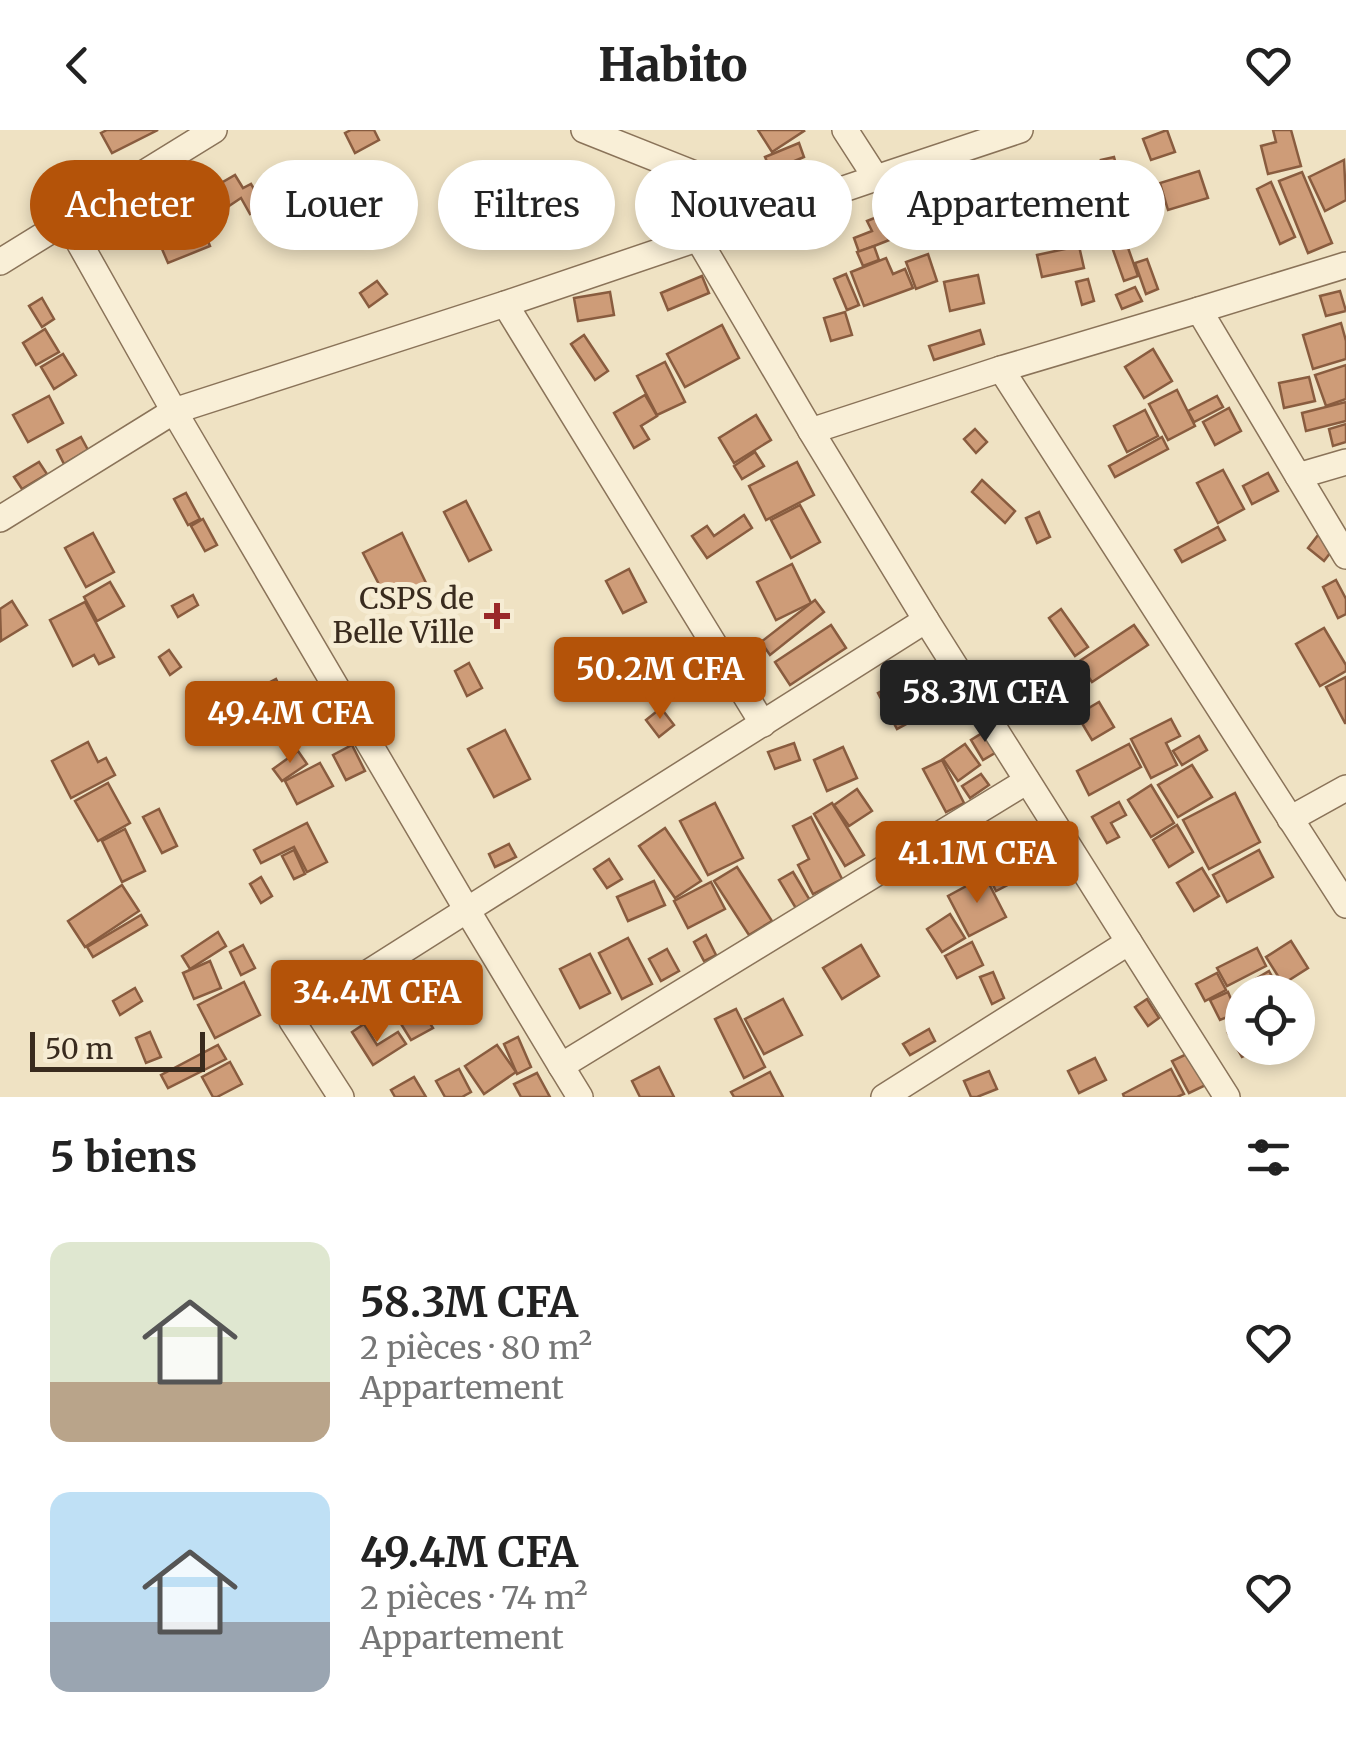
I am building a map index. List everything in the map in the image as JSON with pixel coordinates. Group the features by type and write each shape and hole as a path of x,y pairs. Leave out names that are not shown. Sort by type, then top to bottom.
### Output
{"street":[{"path":"166,160 214,130"},
{"path":"584,130 659,160"},
{"path":"845,130 872,172"},
{"path":"930,160 1020,130"},
{"path":"0,262 30,244"},
{"path":"83,250 466,910 580,1097"},
{"path":"0,519 174,411 660,250"},
{"path":"705,250 926,620 1226,1097"},
{"path":"811,431 1346,265"},
{"path":"505,304 762,724"},
{"path":"1199,310 1346,556"},
{"path":"1001,370 1346,905"},
{"path":"1298,476 1346,462"},
{"path":"341,1097 292,1021 926,620"},
{"path":"561,1066 1027,781"},
{"path":"1290,819 1346,788"},
{"path":"884,1097 1129,942"}],"building":[{"path":"158,130 112,153 101,133"},
{"path":"374,130 379,140 355,153 345,133"},
{"path":"758,130 803,130 804,131 772,152"},
{"path":"1167,130 1175,152 1151,160 1143,139"},
{"path":"1273,130 1291,130 1301,166 1268,174 1261,146 1276,142"},
{"path":"799,143 804,157 766,160 765,157"},
{"path":"1344,160 1346,200 1325,211 1309,177"},
{"path":"1199,171 1208,198 1168,210 1165,181"},
{"path":"1302,172 1332,243 1308,253 1279,181"},
{"path":"235,175 243,188 250,184 250,214 241,198 230,205 230,178"},
{"path":"1271,182 1295,237 1280,244 1257,189"},
{"path":"872,231 872,247 859,252 854,238"},
{"path":"872,247 879,260 863,266 857,252"},
{"path":"162,250 200,250 168,263"},
{"path":"1080,250 1084,268 1042,277 1037,255"},
{"path":"1113,250 1129,250 1138,276 1124,281"},
{"path":"928,254 937,281 916,289 906,262"},
{"path":"886,258 893,274 905,269 913,288 864,306 851,272"},
{"path":"1147,259 1158,289 1146,294 1135,263"},
{"path":"846,274 859,305 847,310 834,279"},
{"path":"978,275 984,303 950,311 944,282"},
{"path":"702,276 709,293 668,310 661,293"},
{"path":"1088,279 1094,301 1082,305 1076,282"},
{"path":"377,281 387,294 369,307 360,293"},
{"path":"1135,287 1142,301 1122,309 1116,295"},
{"path":"1340,291 1346,311 1326,316 1320,296"},
{"path":"610,292 614,315 578,321 574,298"},
{"path":"42,298 54,319 42,327 29,306"},
{"path":"845,312 852,335 831,341 824,318"},
{"path":"1341,323 1346,359 1313,369 1303,335"},
{"path":"722,325 739,358 685,387 667,354"},
{"path":"45,329 59,352 36,365 23,343"},
{"path":"980,330 984,344 934,360 929,346"},
{"path":"584,335 608,371 595,380 571,344"},
{"path":"1153,349 1172,381 1144,398 1125,367"},
{"path":"63,354 76,375 54,389 41,367"},
{"path":"665,362 685,402 657,415 637,376"},
{"path":"1346,365 1346,399 1326,406 1315,375"},
{"path":"1309,377 1315,401 1284,408 1279,383"},
{"path":"1177,390 1195,426 1168,440 1149,404"},
{"path":"645,395 657,416 641,426 649,439 634,448 614,413"},
{"path":"49,396 63,423 28,442 13,415"},
{"path":"1217,396 1223,407 1194,422 1188,411"},
{"path":"1346,402 1346,421 1306,431 1302,413"},
{"path":"1229,408 1241,431 1215,445 1203,422"},
{"path":"1145,410 1158,436 1127,452 1114,426"},
{"path":"756,415 771,440 734,463 719,438"},
{"path":"1346,424 1346,442 1333,446 1329,429"},
{"path":"975,429 987,442 976,453 964,439"},
{"path":"81,437 88,450 64,464 57,450"},
{"path":"1162,437 1168,449 1115,477 1109,466"},
{"path":"755,452 764,466 742,479 734,466"},
{"path":"39,462 47,474 22,489 14,477"},
{"path":"797,462 814,495 766,520 749,486"},
{"path":"1223,470 1244,509 1218,523 1197,483"},
{"path":"1268,473 1278,491 1252,504 1243,486"},
{"path":"982,480 1015,511 1005,523 972,492"},
{"path":"186,493 200,519 188,525 174,499"},
{"path":"466,501 491,550 469,561 444,512"},
{"path":"800,505 820,542 791,558 771,520"},
{"path":"1039,512 1050,537 1037,543 1026,518"},
{"path":"744,515 752,528 707,558 692,536 707,526 714,536"},
{"path":"203,519 217,545 205,551 191,526"},
{"path":"1218,527 1225,540 1182,562 1175,550"},
{"path":"93,533 114,572 86,587 65,548"},
{"path":"402,533 426,583 388,602 363,553"},
{"path":"1318,535 1334,548 1324,561 1308,548"},
{"path":"792,564 811,603 776,620 757,582"},
{"path":"629,569 646,602 623,613 606,581"},
{"path":"1336,580 1346,599 1346,614 1338,618 1323,587"},
{"path":"110,582 124,606 97,621 84,597"},
{"path":"193,595 198,605 178,617 172,606"},
{"path":"815,600 824,612 770,655 761,642"},
{"path":"12,601 27,625 1,641 0,609"},
{"path":"85,602 114,657 99,664 94,655 73,666 50,620"},
{"path":"1061,609 1088,647 1075,656 1049,618"},
{"path":"831,625 846,648 790,685 775,662"},
{"path":"1134,625 1148,645 1092,682 1078,662"},
{"path":"1324,628 1346,671 1320,686 1296,644"},
{"path":"169,650 181,667 170,675 159,657"},
{"path":"469,663 482,688 467,696 455,671"},
{"path":"930,665 949,701 897,729 878,693"},
{"path":"1346,677 1346,723 1345,723 1326,687"},
{"path":"276,679 285,697 262,709 253,691"},
{"path":"1099,702 1114,727 1092,740 1077,715"},
{"path":"661,708 674,725 659,737 646,720"},
{"path":"1171,719 1180,736 1166,743 1177,765 1151,778 1131,739"},
{"path":"505,730 530,779 494,797 468,749"},
{"path":"987,730 1000,750 983,760 971,740"},
{"path":"1199,736 1207,750 1182,765 1173,751"},
{"path":"88,742 98,762 106,758 115,775 71,798 52,761"},
{"path":"794,743 800,760 775,769 768,752"},
{"path":"965,744 980,765 958,781 943,759"},
{"path":"1129,744 1141,767 1089,795 1077,771"},
{"path":"352,745 365,771 346,780 333,755"},
{"path":"843,747 857,778 827,791 814,760"},
{"path":"298,751 307,764 282,781 273,769"},
{"path":"942,760 964,803 946,812 923,769"},
{"path":"320,763 333,786 297,804 285,781"},
{"path":"1192,765 1212,797 1178,817 1158,785"},
{"path":"981,774 989,785 970,798 962,786"},
{"path":"108,783 130,823 98,841 75,801"},
{"path":"1151,785 1174,823 1151,837 1128,800"},
{"path":"857,789 872,811 849,826 834,805"},
{"path":"1235,793 1260,842 1209,869 1183,820"},
{"path":"1119,802 1126,815 1111,823 1119,837 1107,843 1092,817"},
{"path":"715,803 743,858 708,875 680,821"},
{"path":"832,803 864,855 845,866 814,814"},
{"path":"159,809 177,846 162,853 143,817"},
{"path":"811,817 842,879 813,894 798,865 809,859 793,826"},
{"path":"307,823 327,862 307,872 294,847 261,863 254,850"},
{"path":"1177,825 1193,852 1169,867 1153,840"},
{"path":"1029,827 1048,864 996,891 977,853"},
{"path":"665,828 701,881 675,898 639,846"},
{"path":"125,829 145,871 122,882 102,841"},
{"path":"509,844 516,857 495,867 489,854"},
{"path":"294,850 305,874 294,879 282,856"},
{"path":"1259,850 1273,877 1227,902 1213,875"},
{"path":"609,859 622,879 607,888 594,869"},
{"path":"737,867 772,921 749,935 714,881"},
{"path":"1202,868 1219,896 1194,911 1177,883"},
{"path":"793,872 811,902 797,910 779,880"},
{"path":"985,876 1006,917 969,936 948,896"},
{"path":"261,877 272,896 261,903 250,884"},
{"path":"654,881 665,905 628,921 617,897"},
{"path":"711,882 725,909 688,928 674,901"},
{"path":"122,885 139,911 85,947 68,921"},
{"path":"950,914 965,938 942,952 927,929"},
{"path":"141,915 147,925 93,957 87,947"},
{"path":"218,932 226,946 190,969 182,956"},
{"path":"706,935 716,955 704,961 694,942"},
{"path":"628,938 652,984 622,999 599,953"},
{"path":"1291,941 1308,968 1297,975 1277,975 1266,957"},
{"path":"972,942 983,965 957,978 945,956"},
{"path":"243,945 255,968 241,975 230,952"},
{"path":"861,945 879,976 842,999 823,968"},
{"path":"1257,948 1266,966 1248,975 1225,975 1225,982 1217,968"},
{"path":"667,949 679,971 661,981 649,959"},
{"path":"590,954 610,993 580,1008 560,969"},
{"path":"210,961 221,988 194,999 183,973"},
{"path":"993,972 1004,998 992,1004 980,977"},
{"path":"1217,973 1225,991 1205,1001 1196,984"},
{"path":"244,982 260,1015 215,1038 198,1005"},
{"path":"406,985 412,998 370,1019 364,1006"},
{"path":"135,988 142,1001 120,1015 113,1001"},
{"path":"1225,993 1225,1018 1220,1020 1210,1000"},
{"path":"414,998 433,1028 411,1040 393,1011"},
{"path":"783,999 802,1035 764,1054 745,1019"},
{"path":"1147,999 1159,1018 1148,1026 1135,1007"},
{"path":"736,1009 765,1067 744,1078 715,1019"},
{"path":"364,1024 377,1045 398,1032 406,1044 373,1065 352,1032"},
{"path":"929,1029 935,1041 910,1055 903,1044"},
{"path":"150,1032 161,1057 146,1063 136,1038"},
{"path":"518,1037 531,1067 517,1074 504,1044"},
{"path":"218,1045 226,1059 168,1088 161,1075"},
{"path":"497,1045 516,1072 484,1094 465,1066"},
{"path":"1191,1052 1208,1084 1189,1093 1172,1061"},
{"path":"1095,1058 1106,1080 1079,1093 1068,1071"},
{"path":"230,1062 242,1084 213,1097 202,1077"},
{"path":"659,1067 674,1097 640,1097 632,1081"},
{"path":"459,1069 471,1092 462,1097 445,1097 436,1081"},
{"path":"1171,1069 1184,1094 1124,1097 1123,1094"},
{"path":"989,1071 997,1089 971,1097 964,1081"},
{"path":"770,1072 783,1097 734,1097 731,1092"},
{"path":"537,1073 550,1097 521,1097 514,1084"},
{"path":"414,1077 426,1097 395,1097 391,1090"}],"place":[{"name":"CSPS de Belle Ville","path":"497,616"}]}
